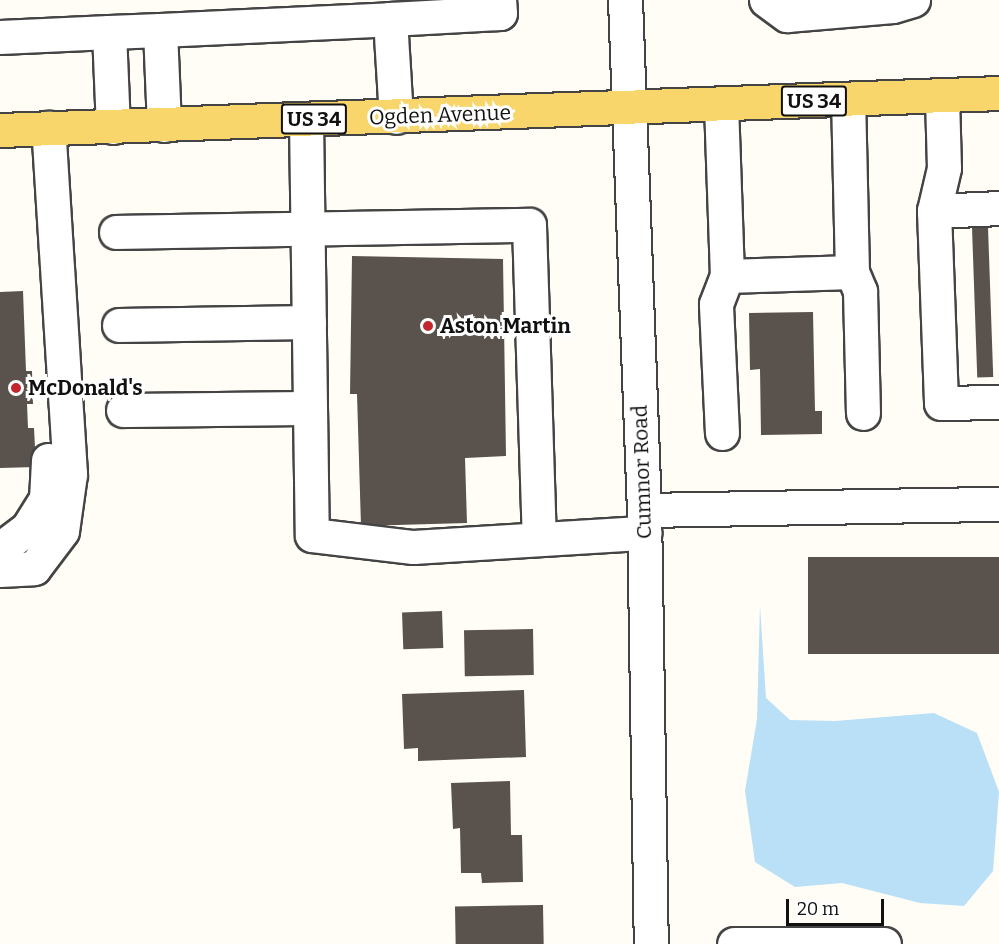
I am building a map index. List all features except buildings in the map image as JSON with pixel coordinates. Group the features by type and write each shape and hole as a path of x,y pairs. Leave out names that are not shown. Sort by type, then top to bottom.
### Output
{"main road":[{"name":"US 34","path":"628,108 999,93"},
{"name":"Ogden Avenue","path":"0,130 628,108"}],"street":[{"path":"0,37 500,13 499,0"},
{"name":"Cumnor Road","path":"625,0 645,522 651,944"},
{"path":"766,0 787,15 893,6 913,0"},
{"path":"390,19 396,117"},
{"path":"160,30 164,125"},
{"path":"109,32 112,127"},
{"path":"942,97 944,168 934,211 941,403 999,402"},
{"path":"848,100 852,272 860,291 863,413"},
{"path":"721,104 727,276 716,304 722,433"},
{"path":"306,120 312,535 413,547 539,539 645,522 999,504"},
{"path":"0,570 34,568 62,531 70,474 48,128"},
{"path":"934,211 999,208"},
{"path":"116,232 529,225 539,539"},
{"path":"727,276 852,272"},
{"path":"0,549 14,524 46,499 45,347 61,312"},
{"path":"119,325 309,322"},
{"path":"123,410 310,408"},
{"path":"734,944 884,944"}],"water":[{"path":"760,606 766,698 790,720 835,721 934,713 977,733 999,792 993,871 964,906 920,903 842,883 795,887 755,862 745,791 757,719"}],"place":[{"name":"Aston Martin","path":"428,326"},
{"name":"McDonald's","path":"16,388"}]}
